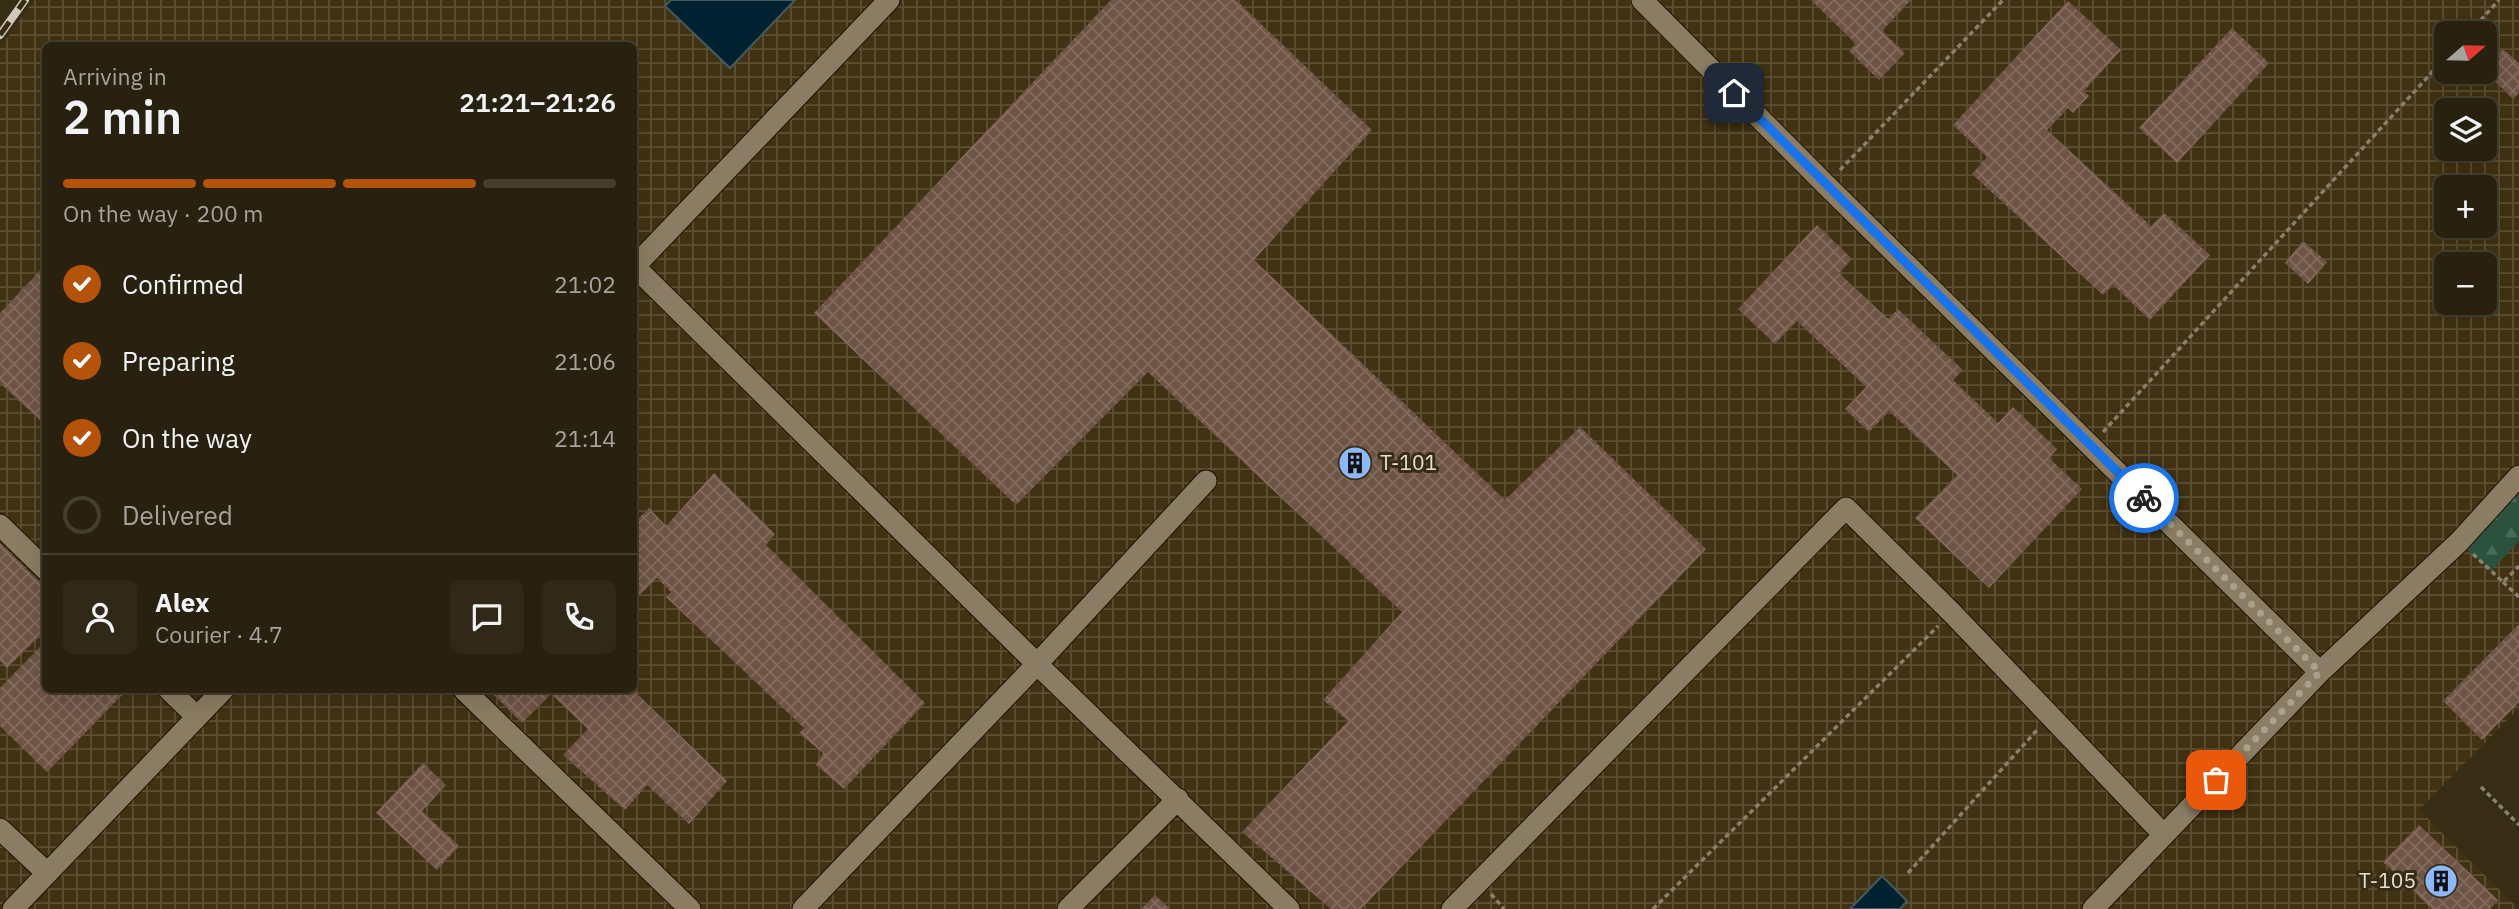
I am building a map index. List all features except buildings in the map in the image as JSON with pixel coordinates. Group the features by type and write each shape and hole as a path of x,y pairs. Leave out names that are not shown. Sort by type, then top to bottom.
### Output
{"street":[{"path":"637,263 889,0"},
{"path":"1642,0 2320,672"},
{"path":"637,269 1289,909"},
{"path":"2093,909 2320,672 2459,542 2519,476"},
{"path":"803,909 1037,664 1206,481"},
{"path":"1452,909 1846,508 1952,612 2163,834"},
{"path":"0,526 42,566"},
{"path":"172,693 196,716"},
{"path":"13,909 220,693"},
{"path":"467,693 690,909"},
{"path":"1068,909 1178,799"},
{"path":"0,829 47,873"}],"path":[{"path":"1826,185 2003,0"},
{"path":"2480,21 2499,0"},
{"path":"2091,445 2434,70"},
{"path":"2459,542 2518,594"},
{"path":"2503,582 2519,566"},
{"path":"1653,909 1952,612"},
{"path":"1908,873 2050,715"},
{"path":"2481,787 2519,825"}],"shaded area":[{"path":"34,0 2519,0 2519,708 2419,810 2519,909 0,909 0,48"}],"green space":[{"path":"2519,476 2519,541 2491,571 2459,542"}],"water":[{"path":"671,0 795,0 730,68 665,6"},
{"path":"1882,876 1907,901 1900,909 1850,909"}],"railway":[{"path":"0,35 25,0"}],"way so far":[{"path":"2144,498 2320,672 2216,780"}],"place":[{"name":"Т-101","path":"1355,463"},
{"name":"Т-105","path":"2441,881"}],"route":[{"path":"1734,93 2144,498"}]}
